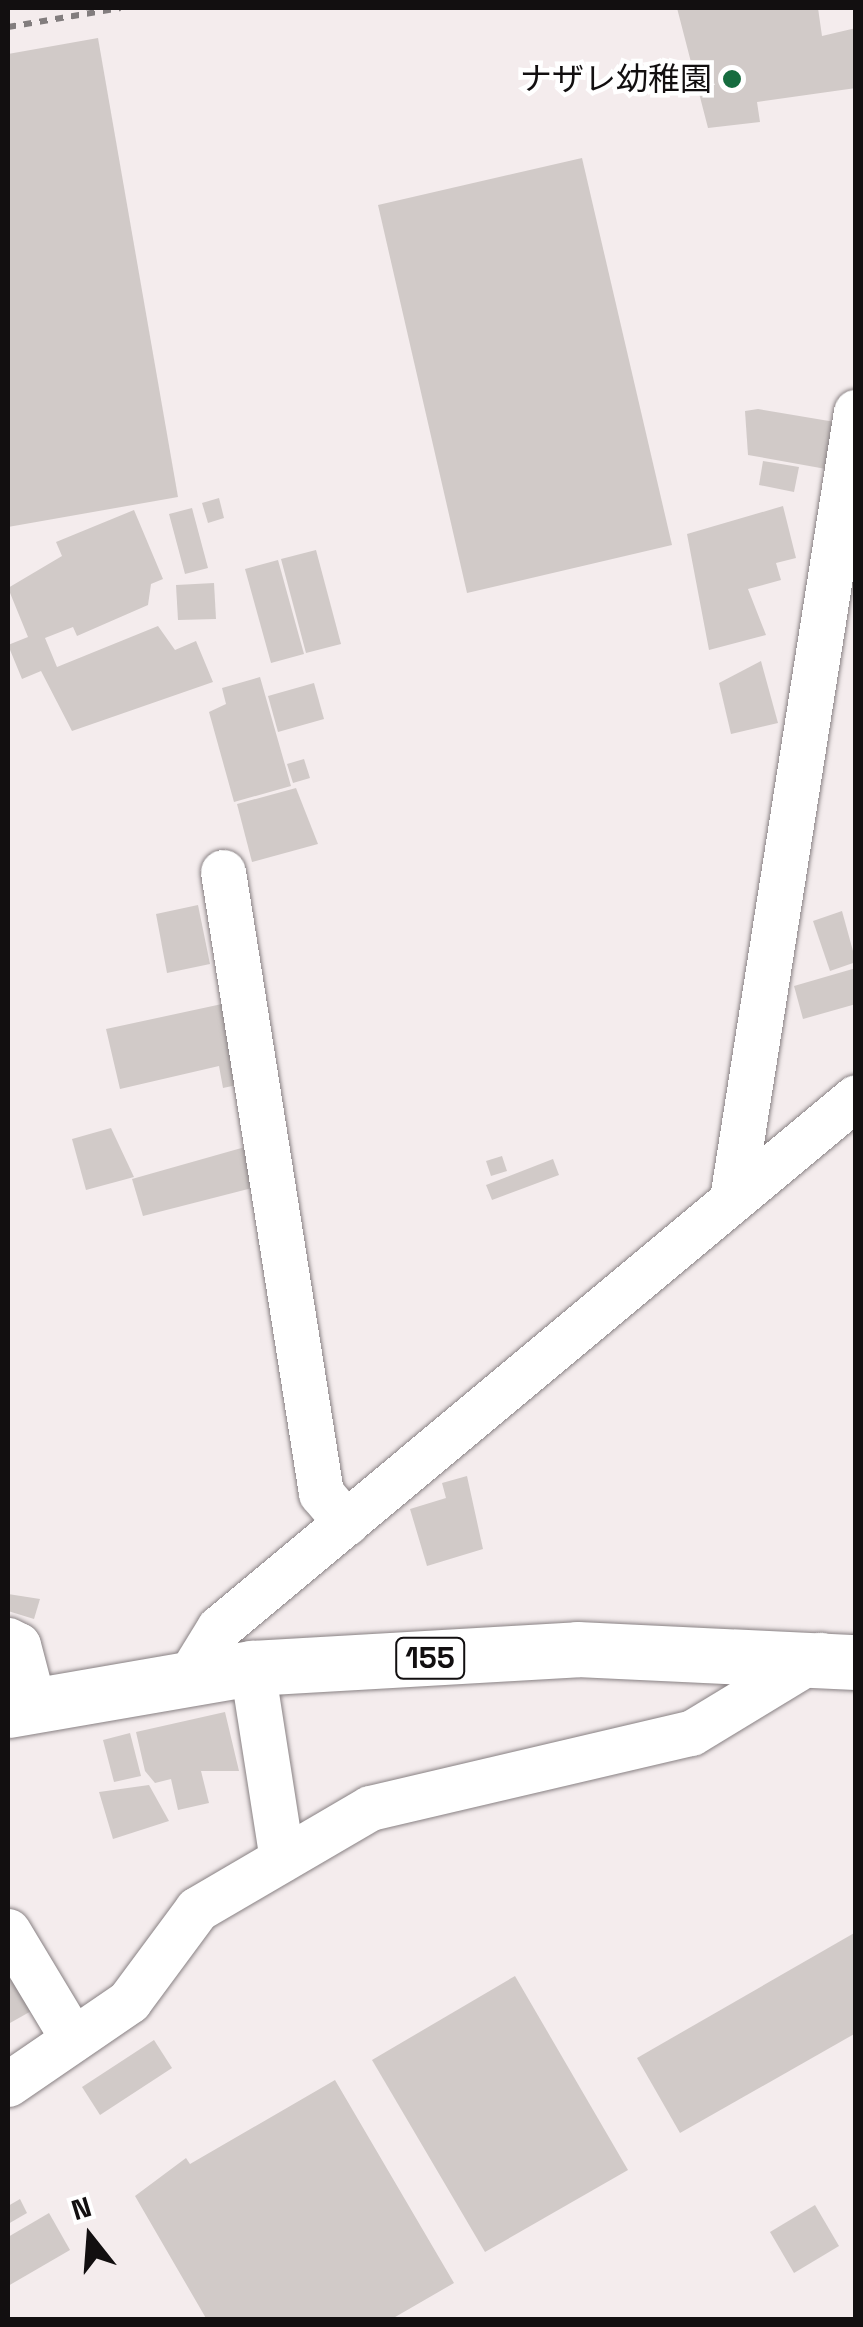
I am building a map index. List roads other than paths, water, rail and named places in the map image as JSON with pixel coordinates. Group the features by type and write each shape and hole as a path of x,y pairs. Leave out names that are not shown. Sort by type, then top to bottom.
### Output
{"highway":[{"name":"155","path":"21,1708 252,1668 576,1649 838,1659"}],"street":[{"path":"732,1199 856,412"},
{"path":"224,872 321,1492 346,1523"},
{"path":"187,1680 220,1628 856,1097"},
{"path":"8,1640 18,1644 21,1708"},
{"path":"8,2084 128,2002 197,1909 370,1808 690,1734 838,1659"},
{"path":"252,1668 282,1859"},
{"path":"8,1931 73,2039"}],"place":[{"name":"ナザレ幼稚園","path":"732,79"}]}
